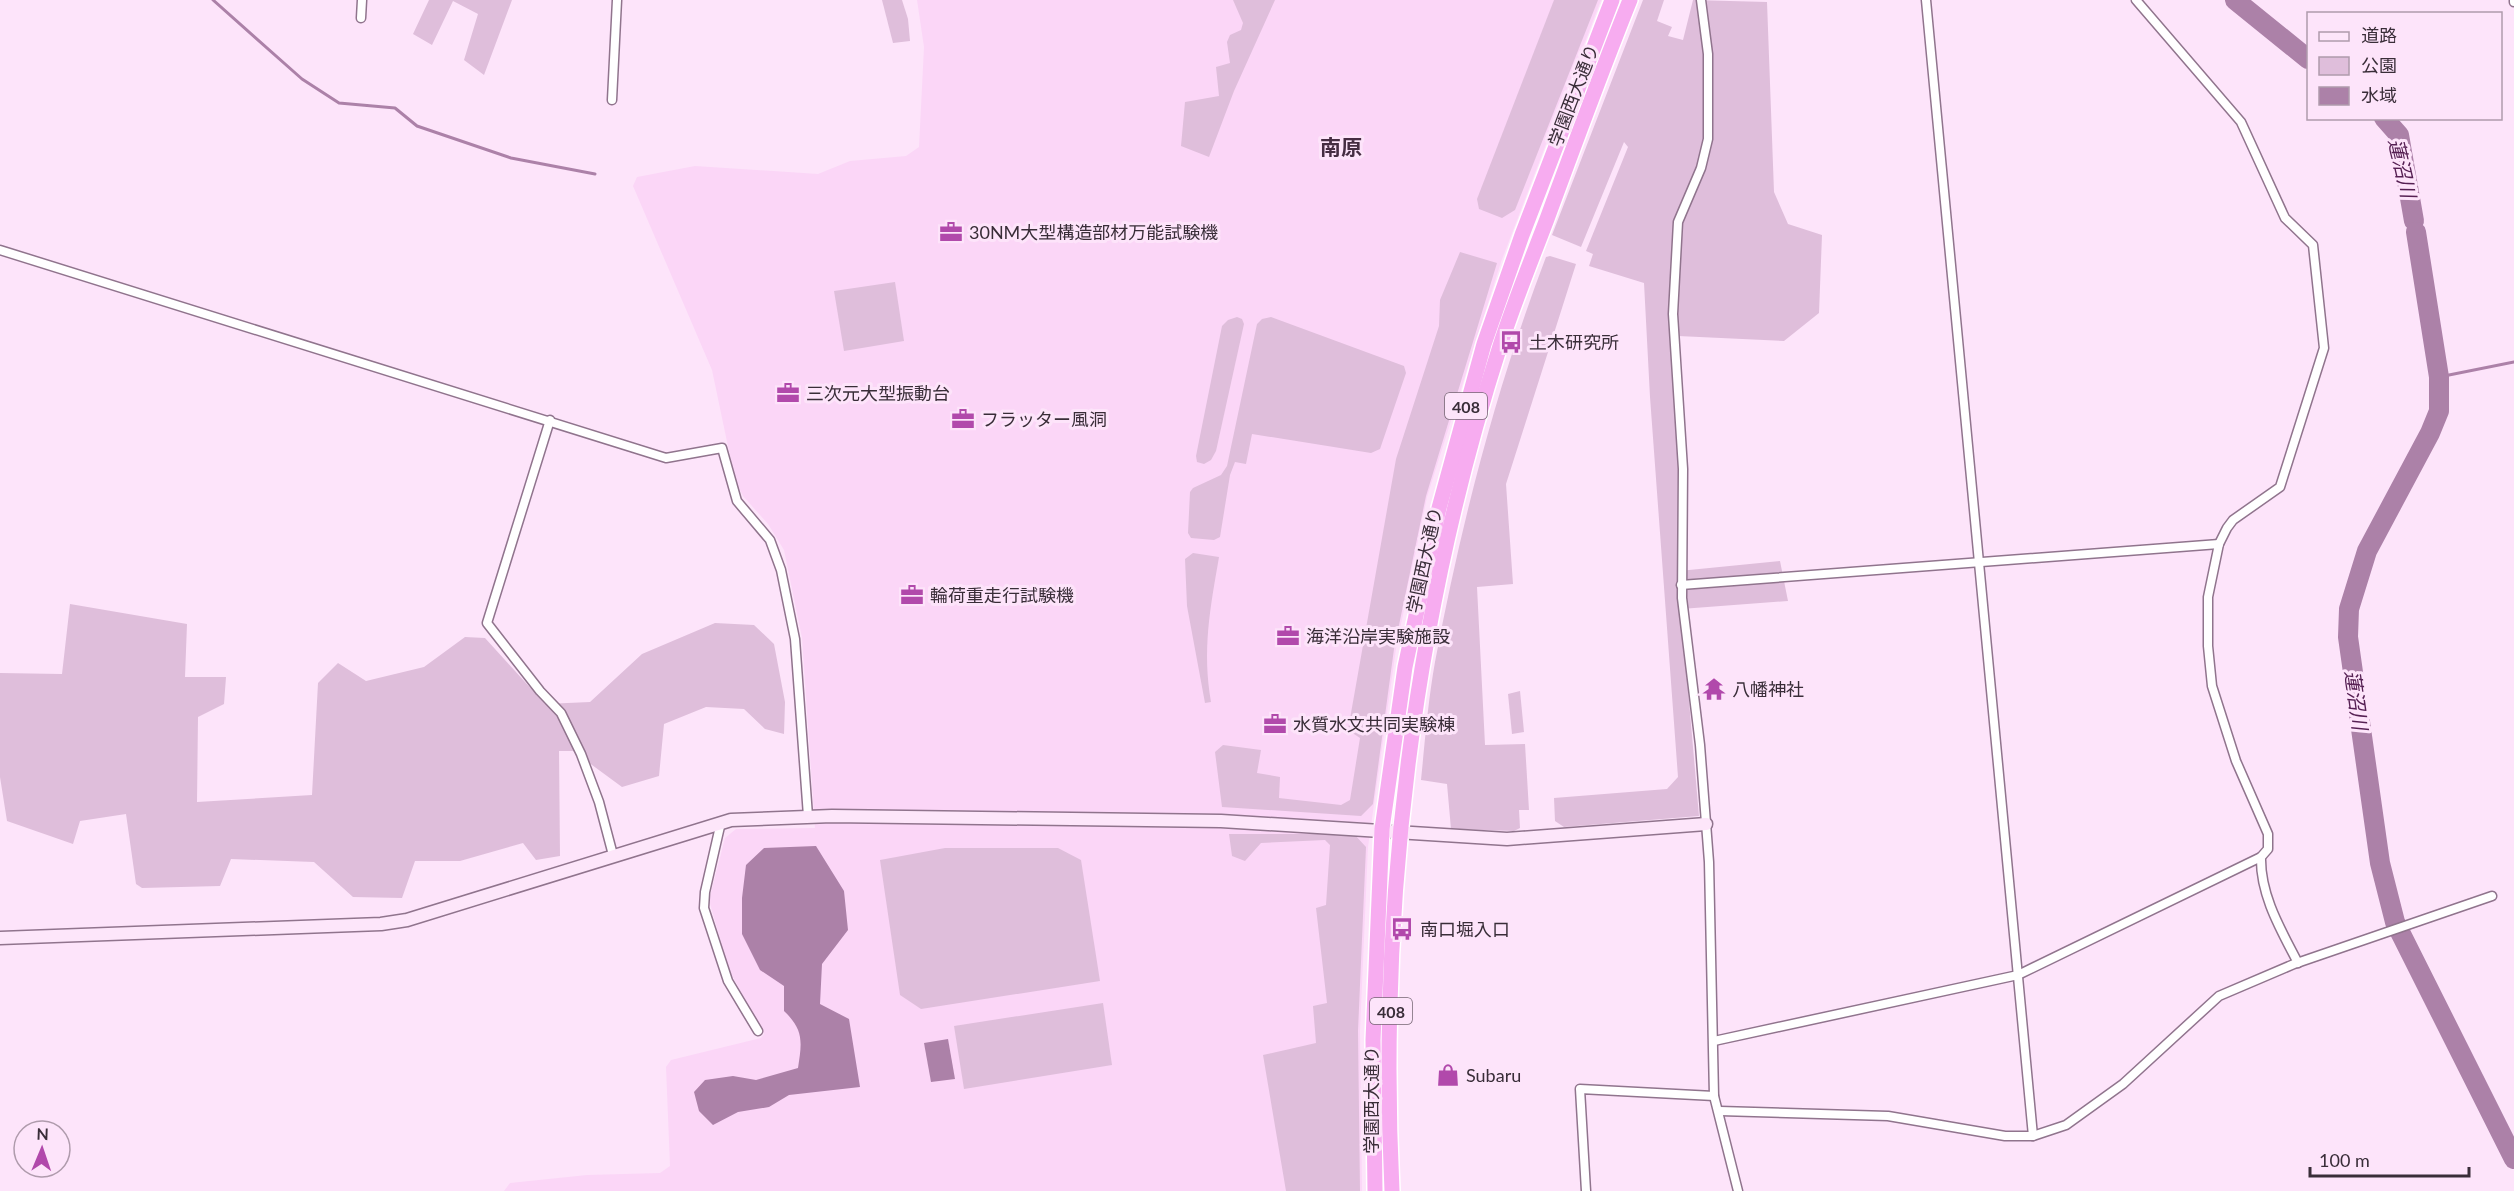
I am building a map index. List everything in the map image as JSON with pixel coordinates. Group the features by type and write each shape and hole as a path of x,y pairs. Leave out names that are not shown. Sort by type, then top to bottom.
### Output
{"highway":[{"name":"学園西大通り","path":"1375,1191 1373,1040 1382,829 1405,667 1434,530 1484,344 1612,0"},
{"name":"学園西大通り","path":"1392,1191 1390,1040 1399,831 1415,716 1437,587 1476,426 1500,344 1630,0"}],"street":[{"path":"361,18 362,0"},
{"path":"612,100 617,0"},
{"path":"1701,0 1708,54 1708,139 1701,168 1678,222 1673,314 1683,469 1682,585 1706,824 1714,1096 1720,1111 1720,1125 1738,1191"},
{"path":"1926,0 2033,1136"},
{"path":"1714,1041 2018,975 2261,857 2268,849 2268,834 2236,761 2212,686 2208,646 2208,597 2219,544 2234,520 2280,487 2324,348 2313,245 2285,218 2241,122 2136,0"},
{"path":"0,250 666,458 722,448 737,501 770,540 781,570 795,639 808,816"},
{"path":"550,420 488,623 540,691 561,713 581,754 599,802 613,855"},
{"path":"1682,585 2219,544"},
{"path":"0,938 381,924 431,915 721,821 808,816 1221,821 1382,829 1420,834 1507,839 1706,824"},
{"path":"721,821 705,892 704,908 728,981 758,1031"},
{"path":"2261,857 2261,876 2278,924 2298,963"},
{"path":"1720,1111 1888,1116 2005,1136 2033,1136 2066,1125 2123,1084 2219,996 2298,963 2408,923 2492,896"},
{"path":"1586,1191 1580,1089 1714,1096"},
{"path":"1374,1154 1390,1153"}],"shaded area":[{"path":"917,0 1601,0 1501,262 1427,497 1396,649 1368,847 1360,1031 1362,1191 504,1191 510,1183 587,1175 660,1173 670,1166 666,1067 671,1060 761,1038 764,1034 729,970 709,900 725,838 736,829 815,828 802,638 784,550 768,524 743,496 735,480 712,370 633,186 637,177 695,166 818,174 850,161 906,156 919,147 924,47"}],"green space":[{"path":"429,0 512,0 484,75 464,60 478,14 453,1 432,45 413,34"},
{"path":"882,0 902,0 908,19 910,41 893,43"},
{"path":"1233,0 1275,0 1234,91 1209,157 1181,146 1185,102 1219,96 1216,67 1230,63 1227,42 1230,35 1241,30 1243,23"},
{"path":"1554,0 1598,0 1515,210 1502,218 1479,209 1477,199"},
{"path":"1643,0 1664,0 1657,21 1672,27 1668,36 1683,40 1693,0 1767,2 1774,192 1788,224 1822,235 1819,313 1784,341 1678,336 1679,571 1780,561 1788,601 1681,609 1699,816 1564,827 1555,821 1554,798 1667,789 1678,777 1650,397 1644,283 1589,266 1593,254 1586,251 1628,147 1624,142 1581,247 1552,235"},
{"path":"1460,252 1497,263 1426,496 1394,649 1373,804 1361,816 1222,807 1215,752 1223,745 1261,750 1257,773 1280,777 1279,798 1341,805 1350,800 1360,738 1348,730 1396,459 1439,326 1440,300"},
{"path":"1550,256 1576,264 1506,484 1513,584 1477,587 1485,745 1525,744 1529,810 1519,810 1520,828 1514,831 1451,829 1447,784 1421,780 1435,662 1468,508 1496,406 1528,306 1546,257"},
{"path":"895,282 904,341 844,351 834,291"},
{"path":"1237,317 1242,319 1244,324 1216,451 1211,460 1204,464 1197,462 1196,456 1222,326 1228,320"},
{"path":"1271,317 1404,366 1406,373 1380,449 1371,453 1252,434 1246,464 1235,462 1230,475 1220,537 1214,540 1191,538 1188,533 1190,492 1193,488 1221,475 1227,466 1257,324 1262,319"},
{"path":"1193,553 1219,557 1207,647 1211,702 1205,703 1187,606 1185,559"},
{"path":"70,604 187,624 185,677 226,677 224,704 198,717 197,802 312,795 318,683 338,663 366,681 424,667 465,637 485,638 545,704 590,702 642,654 715,623 754,625 774,644 785,702 784,734 765,729 744,709 706,707 664,724 659,776 622,787 573,751 559,751 560,856 536,860 523,843 460,861 415,861 402,898 353,897 314,862 231,859 220,886 142,888 136,884 126,814 80,821 73,844 7,821 0,777 0,673 62,674"},
{"path":"1520,691 1524,732 1512,734 1508,694"},
{"path":"1229,834 1354,834 1366,847 1358,1031 1360,1191 1286,1191 1263,1055 1316,1043 1313,1006 1327,1003 1316,908 1326,905 1330,845 1325,840 1261,843 1245,861 1232,856"},
{"path":"945,848 1058,848 1081,860 1100,981 921,1009 900,995 880,860"},
{"path":"1103,1003 1112,1065 964,1089 954,1026"}],"water":[{"path":"816,846 844,891 848,930 822,964 820,1004 849,1019 860,1087 789,1095 769,1107 738,1112 713,1125 699,1111 694,1092 705,1080 733,1076 756,1080 798,1068 800,1037 795,1024 784,1011 784,986 760,970 742,934 742,898 746,865 764,848"},
{"path":"948,1039 955,1079 931,1082 924,1043"}],"waterway":[{"path":"213,0 302,79 339,103 395,108 417,126 511,158 595,174"},
{"name":"蓮沼川","path":"2235,0 2307,58"},
{"name":"蓮沼川","path":"2386,120 2399,135 2414,221"},
{"name":"蓮沼川","path":"2416,232 2439,377 2439,411 2430,433 2367,551 2349,609 2348,637 2380,863 2395,922 2514,1159"},
{"path":"2439,377 2514,362"}],"place":[{"name":"30NM大型構造部材万能試験機","path":"951,232"},
{"name":"土木研究所","path":"1511,342"},
{"name":"三次元大型振動台","path":"788,393"},
{"name":"フラッター風洞","path":"963,419"},
{"name":"輪荷重走行試験機","path":"912,595"},
{"name":"海洋沿岸実験施設","path":"1288,636"},
{"name":"八幡神社","path":"1714,689"},
{"name":"水質水文共同実験棟","path":"1275,724"},
{"name":"南口堀入口","path":"1402,929"},
{"name":"Subaru","path":"1448,1075"}],"district":[{"name":"南原","path":"1341,146"}]}
